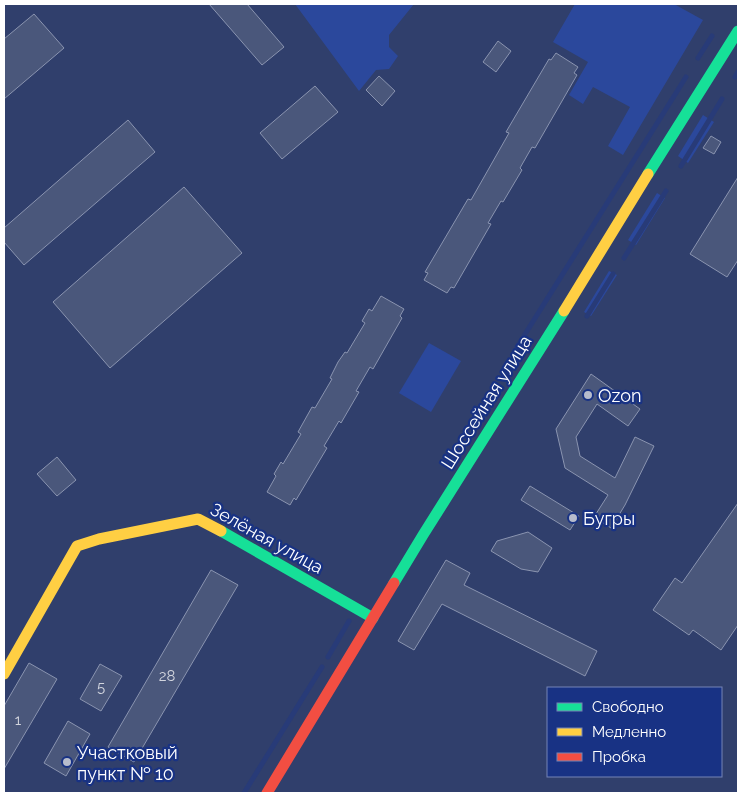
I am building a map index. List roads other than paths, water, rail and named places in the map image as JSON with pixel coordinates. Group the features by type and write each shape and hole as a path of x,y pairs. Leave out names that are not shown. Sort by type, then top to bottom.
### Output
{"main road":[{"name":"Шоссейная улица","path":"267,793 423,535 738,31"},
{"name":"Зелёная улица","path":"4,674 77,546 99,539 198,519 373,618"}],"waterway":[{"path":"698,58 712,36"},
{"path":"735,77 738,72"},
{"path":"517,347 686,77"},
{"path":"681,166 722,99"},
{"path":"624,258 666,191"},
{"path":"587,316 613,274"},
{"path":"328,657 349,621"},
{"path":"244,793 322,667"}],"place":[{"name":"Ozon","path":"588,395"},
{"name":"Бугры","path":"573,518"},
{"name":"Участковый пункт № 10","path":"67,762"}]}
